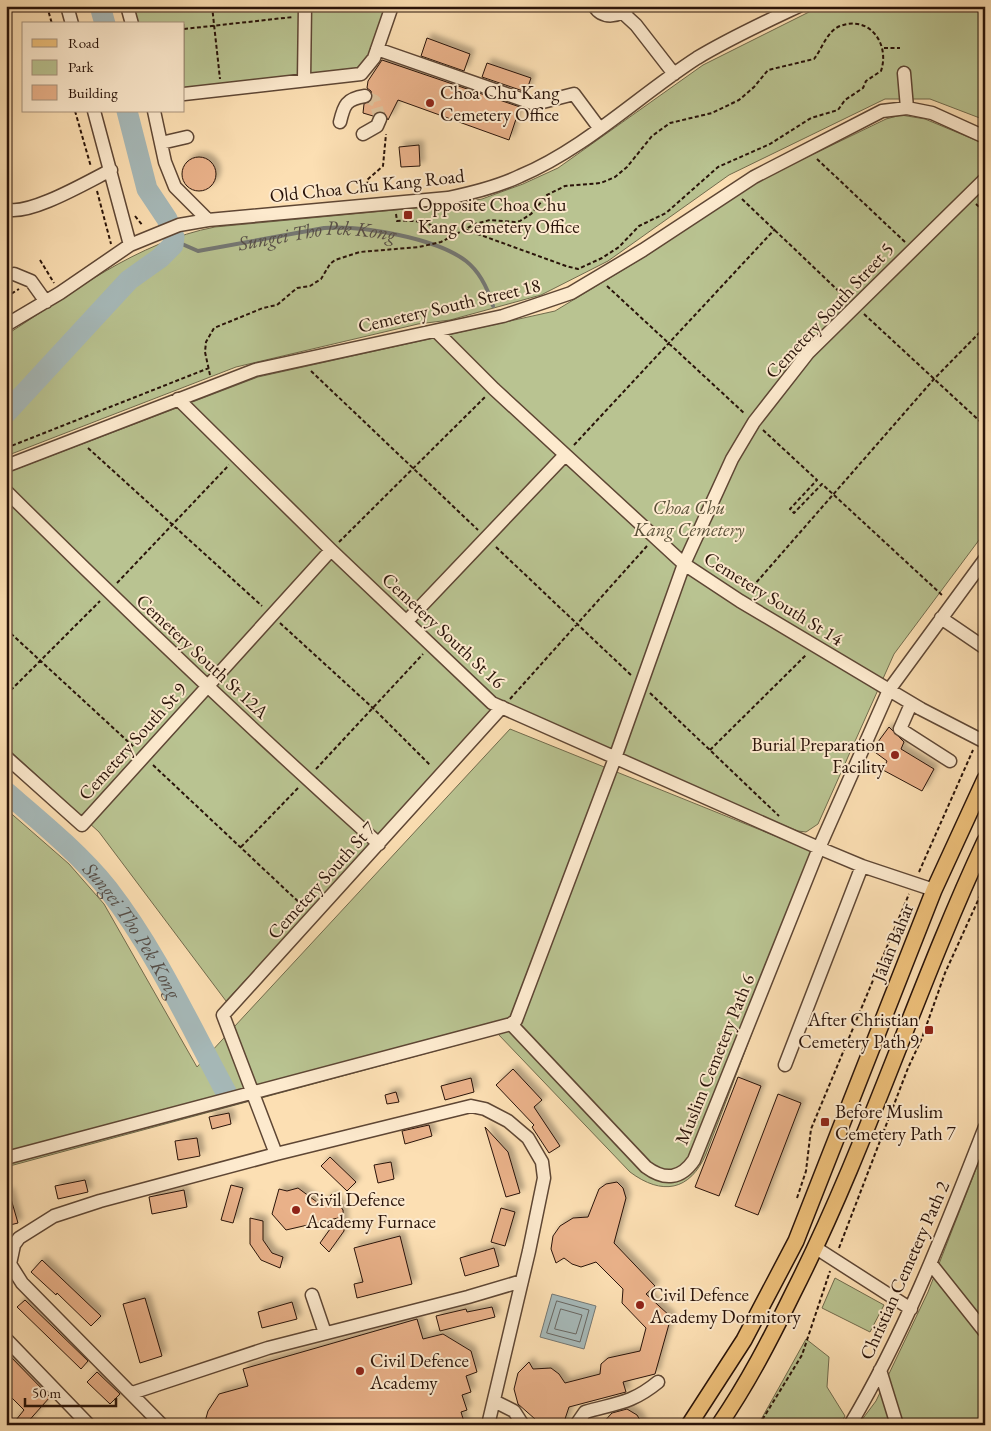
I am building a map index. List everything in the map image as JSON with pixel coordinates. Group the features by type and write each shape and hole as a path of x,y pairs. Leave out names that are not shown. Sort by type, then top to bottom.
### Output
{"main road":[{"name":"Jalan Bahar","path":"689,1425 704,1405 744,1340 796,1240 934,890 985,779"},
{"path":"719,1425 734,1403 816,1248 870,1121 957,900 985,841"},
{"path":"841,1123 858,1111 862,1112 870,1121"},
{"path":"704,1405 710,1410 719,1409 734,1403"}],"street":[{"path":"67,6 71,22"},
{"path":"127,6 131,22"},
{"path":"185,94 361,74 368,68 377,49 392,6"},
{"path":"594,6 604,14 614,16 626,10 674,74"},
{"name":"Old Choa Chu Kang Road","path":"6,326 60,293 130,245 160,231 179,225 208,220 448,198 479,191 520,176 552,160 600,129 674,74 732,38 799,6"},
{"path":"304,80 305,11"},
{"path":"377,49 535,104 574,94 600,129"},
{"path":"904,73 907,108"},
{"path":"340,122 344,106 353,98 366,96"},
{"name":"Cemetery South Street 18","path":"6,466 255,370 503,316 546,303 598,278 754,177 882,112 907,108 932,113 985,137"},
{"path":"94,112 130,245"},
{"path":"154,112 165,162 175,187 208,220"},
{"path":"363,134 377,126 380,119"},
{"path":"160,143 187,137"},
{"path":"6,209 22,211 37,206 111,170"},
{"name":"Cemetery South Street 5","path":"511,1024 516,1020 615,758 684,564 721,480 754,422 808,353 864,301 912,249 985,179"},
{"path":"14,274 31,281 46,302"},
{"name":"Cemetery South St 14","path":"436,331 494,389 684,564 912,704 981,741"},
{"name":"Cemetery South St 16","path":"178,399 238,456 331,550 492,702 818,848 862,866 934,890"},
{"path":"407,621 565,455"},
{"name":"Cemetery South St 12A","path":"6,491 108,592 379,844"},
{"name":"Cemetery South St 9","path":"6,757 82,825 143,755 273,616 331,550"},
{"path":"818,848 889,690 985,559"},
{"path":"941,618 985,648"},
{"path":"912,704 900,729 950,761"},
{"name":"Cemetery South St 7","path":"254,1092 223,1015 502,707"},
{"name":"Muslim Cemetery Path 6","path":"511,1024 646,1167 656,1174 668,1176 687,1170 694,1160 818,848"},
{"path":"784,1065 862,866"},
{"path":"6,1158 511,1024"},
{"path":"254,1092 276,1154"},
{"path":"162,1425 22,1283 10,1264 14,1245 19,1238 54,1216 276,1154 471,1106 485,1109 508,1121 528,1138 537,1150 544,1169 544,1178 522,1280 488,1425"},
{"name":"Christian Cemetery Path 2","path":"850,1425 880,1370 931,1264 985,1127"},
{"path":"816,1248 911,1308"},
{"path":"931,1264 985,1332"},
{"path":"132,1393 268,1348 468,1297 522,1280"},
{"path":"312,1295 325,1334"},
{"path":"6,1339 89,1425"},
{"path":"880,1370 897,1425"},
{"path":"576,1425 585,1412 626,1403 641,1395 658,1382"},
{"path":"494,1401 508,1407 523,1425"}],"path":[{"path":"47,6 51,22"},
{"path":"212,6 221,90"},
{"path":"185,29 305,11"},
{"path":"213,385 205,352 206,342 214,328 263,308 277,305 297,288 310,286 322,279 330,264 335,260 360,252 419,247 441,242 464,229 490,220 515,222 531,214 547,195 565,186 601,183 614,177 627,168 652,136 670,123 712,113 739,100 754,87 768,70 814,59 833,31 841,26 854,25 871,29 879,36 884,48 881,71 866,81 862,88 845,100 838,110 811,118 770,144 718,167 666,213 639,226 619,247 585,267 578,269 566,266 464,229"},
{"path":"884,48 900,48"},
{"path":"363,195 369,193 367,180 383,166 386,133"},
{"path":"808,150 912,249"},
{"path":"395,203 397,221 413,219 427,222 454,234"},
{"path":"565,455 775,229"},
{"path":"40,260 60,293"},
{"path":"598,278 817,480 790,509 794,513 822,484 951,603"},
{"path":"740,600 934,379 985,328"},
{"path":"299,360 486,538"},
{"path":"6,448 208,368"},
{"path":"331,550 494,389"},
{"path":"77,438 374,709 441,776"},
{"path":"6,695 238,456"},
{"path":"502,707 655,537"},
{"path":"6,629 143,755 313,916"},
{"path":"241,848 374,709 431,644"},
{"path":"710,750 816,646"},
{"path":"794,1206 806,1171 811,1130 914,882 981,741"},
{"path":"759,1425 802,1355 834,1260 908,1068 922,1038 945,973 985,885"}],"green space":[{"path":"131,6 387,6 375,43 365,59 351,72 185,91 185,22 135,22"},
{"path":"821,6 985,6 985,120 930,99 885,99 729,175 608,261 541,295 450,320 418,324 236,367 6,456 6,335 106,271 159,244 186,234 215,227 448,205 482,199 523,184 558,168 703,65"},
{"name":"Choa Chu Kang Cemetery","path":"901,115 925,119 985,144 985,532 894,654 818,824 806,832 798,831 637,766 501,703 226,1001 99,832 6,747 6,473 258,377 555,311 646,256 758,181 886,119"},
{"path":"510,729 820,854 706,1154 692,1176 674,1186 664,1187 653,1185 630,1172 498,1034 6,1167 6,809 69,864 104,904 197,1067"},
{"path":"985,1146 985,1425 858,1425 876,1401 928,1292"},
{"path":"835,1278 884,1305 870,1332 822,1308"},
{"path":"806,1339 829,1357 827,1387 845,1416 840,1425 758,1425"}],"water":[{"path":"552,1294 596,1306 584,1349 540,1337"}],"building":[{"path":"427,38 470,54 464,71 421,56"},
{"path":"382,60 520,107 509,140 398,100 388,120 383,111 376,112 373,116 363,113 364,104 373,98 371,91 367,88 368,81"},
{"path":"487,63 531,78 526,92 482,77"},
{"path":"419,145 420,166 401,167 399,147"},
{"path":"199,157 206,158 211,162 215,167 215,181 211,186 206,190 199,191 192,190 187,186 183,181 182,174 183,167 187,162 192,158"},
{"name":"Burial Preparation Facility","path":"889,727 904,742 901,749 934,769 922,791 883,770 887,761 872,750"},
{"path":"513,1069 542,1100 534,1107 560,1146 549,1153 532,1127 534,1125 496,1085"},
{"path":"738,1077 761,1086 719,1196 695,1187"},
{"path":"471,1078 474,1092 445,1100 441,1086"},
{"path":"396,1092 399,1102 387,1104 385,1095"},
{"path":"778,1094 801,1103 758,1215 735,1206"},
{"path":"229,1113 231,1124 212,1129 209,1117"},
{"path":"429,1125 432,1136 405,1144 402,1131"},
{"path":"485,1127 508,1152 520,1193 506,1197"},
{"path":"197,1138 200,1156 178,1160 175,1141"},
{"path":"330,1157 356,1182 347,1191 321,1166"},
{"path":"391,1162 394,1179 378,1183 374,1165"},
{"path":"85,1180 88,1192 58,1199 55,1186"},
{"name":"Civil Defence Academy Dormitory","path":"617,1182 623,1188 626,1198 614,1243 655,1286 646,1294 671,1317 655,1374 623,1382 626,1392 569,1407 563,1425 534,1425 535,1419 518,1404 514,1389 518,1373 529,1362 533,1369 551,1368 559,1374 565,1383 600,1374 601,1364 608,1358 640,1351 646,1328 622,1303 623,1289 596,1262 581,1267 572,1264 564,1258 556,1263 551,1249 553,1236 560,1226 573,1218 588,1217 599,1189 606,1184"},
{"path":"231,1185 243,1188 233,1223 221,1220"},
{"name":"Civil Defence Academy Furnace","path":"298,1188 321,1205 332,1194 343,1210 344,1231 329,1252 320,1243 338,1218 286,1230 272,1214 279,1189 287,1191"},
{"path":"184,1190 187,1207 152,1214 149,1197"},
{"path":"9,1192 18,1223 6,1226 6,1193"},
{"path":"501,1208 515,1212 505,1246 491,1242"},
{"path":"250,1218 263,1221 263,1240 272,1253 283,1257 280,1268 261,1260 250,1244"},
{"path":"400,1236 412,1284 357,1298 354,1284 363,1282 354,1248"},
{"path":"494,1248 499,1266 465,1276 460,1258"},
{"path":"42,1260 101,1316 91,1326 57,1293 56,1295 31,1272"},
{"path":"145,1298 162,1356 140,1363 123,1304"},
{"path":"25,1300 88,1361 81,1369 17,1307"},
{"path":"292,1302 297,1319 262,1328 258,1312"},
{"path":"492,1307 495,1317 440,1331 436,1316 466,1309 467,1312"},
{"name":"Civil Defence Academy","path":"417,1319 423,1339 443,1334 471,1351 477,1372 466,1376 471,1392 462,1395 467,1410 461,1412 465,1425 204,1425 208,1411 219,1394 248,1386 243,1369"},
{"path":"6,1352 50,1397 25,1425 12,1425 24,1410 6,1392"},
{"path":"97,1372 120,1394 110,1404 87,1382"},
{"path":"627,1409 637,1415 643,1425 601,1425 612,1413"}],"waterway":[{"name":"Sungei Tho Pek Kong","path":"100,6 104,22"},
{"name":"Sungei Tho Pek Kong","path":"6,413 129,280 160,258 173,245 174,237 167,219 147,189 127,112"},
{"name":"Sungei Tho Pek Kong","path":"174,237 182,244 198,251 324,228 358,229 398,235 436,246 466,261 483,281 493,306"},
{"name":"Sungei Tho Pek Kong","path":"6,792 72,850 108,889 157,963 226,1092"}],"tunnel":[{"path":"365,96 375,101 380,119"}],"place":[{"name":"Choa Chu Kang Cemetery Office","path":"430,103"},
{"name":"Opposite Choa Chu Kang Cemetery Office","path":"408,215"},
{"name":"Burial Preparation Facility","path":"895,755"},
{"name":"After Christian Cemetery Path 9","path":"929,1030"},
{"name":"Before Muslim Cemetery Path 7","path":"825,1122"},
{"name":"Civil Defence Academy Furnace","path":"296,1210"},
{"name":"Civil Defence Academy Dormitory","path":"640,1305"},
{"name":"Civil Defence Academy","path":"360,1371"}]}
